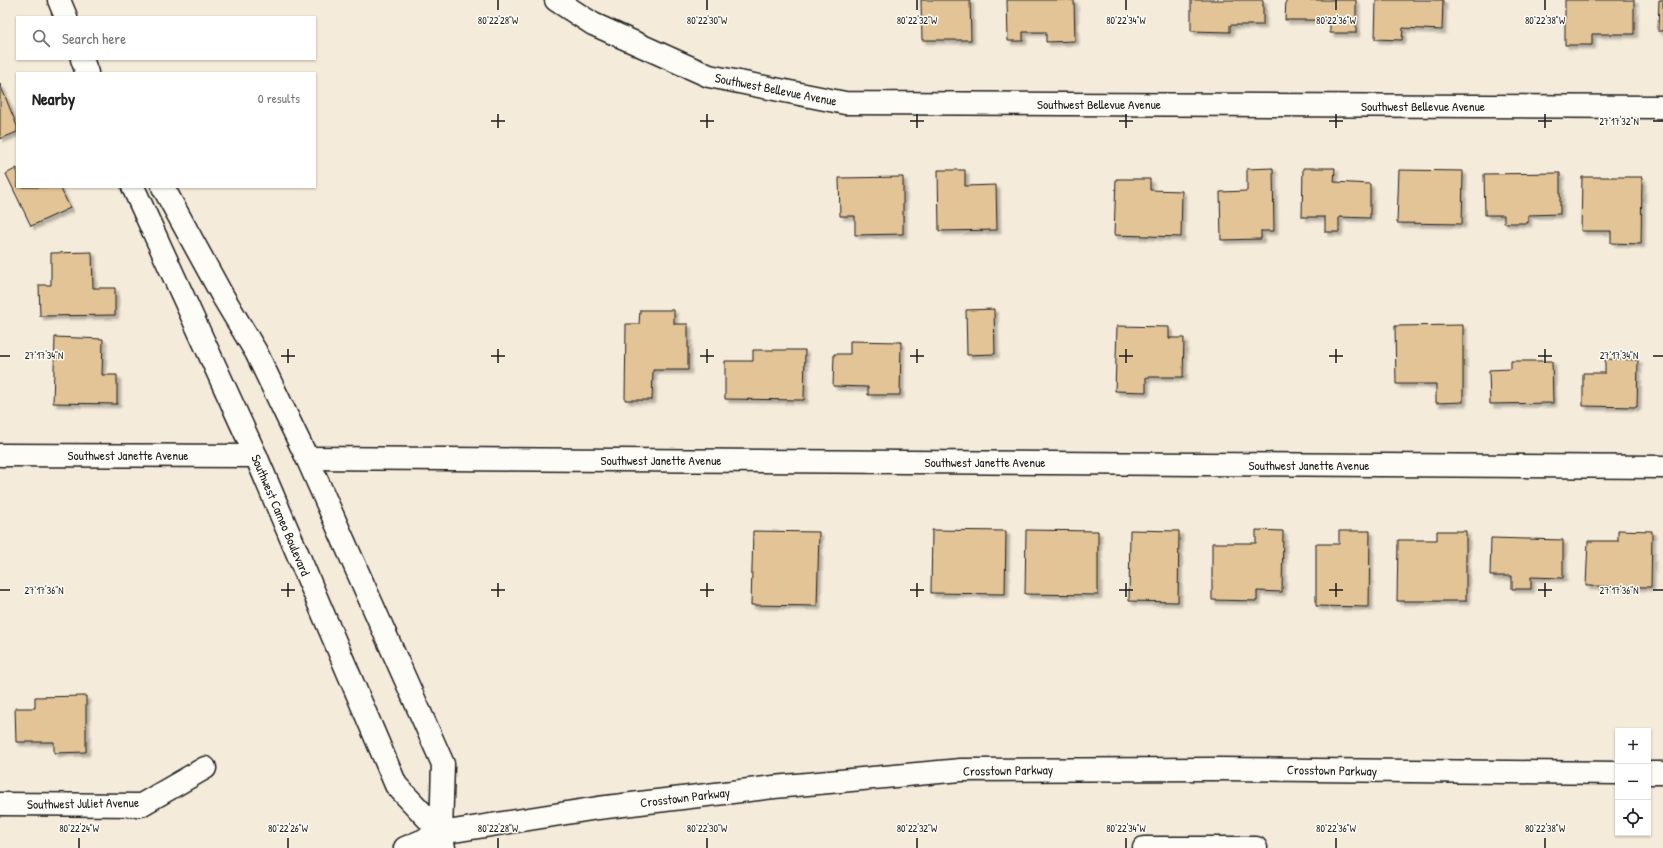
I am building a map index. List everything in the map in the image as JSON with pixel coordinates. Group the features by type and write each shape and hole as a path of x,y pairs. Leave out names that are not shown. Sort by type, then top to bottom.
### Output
{"street":[{"path":"59,0 66,16"},
{"name":"Southwest Bellevue Avenue","path":"556,0 593,24 709,76 844,103 1663,107"},
{"name":"Southwest Cameo Boulevard","path":"133,188 256,456 396,785 443,840"},
{"path":"164,188 222,295 256,352 308,458 443,764 443,840"},
{"name":"Southwest Janette Avenue","path":"0,455 256,456"},
{"name":"Southwest Janette Avenue","path":"308,458 1663,467"},
{"name":"Southwest Juliet Avenue","path":"0,804 141,805 205,768"},
{"name":"Crosstown Parkway","path":"405,848 628,804 774,786 961,770 1216,769 1615,773"},
{"path":"1651,773 1663,773"},
{"path":"1144,848 1256,848"}],"building":[{"path":"921,0 970,0 971,40 922,40"},
{"path":"1007,0 1074,0 1075,41 1046,42 1046,32 1023,32 1023,41 1008,41"},
{"path":"1191,0 1263,0 1263,25 1230,25 1230,32 1191,31"},
{"path":"1286,0 1356,0 1356,33 1330,33 1330,20 1285,20"},
{"path":"1376,0 1443,0 1442,30 1403,28 1402,40 1375,39"},
{"path":"1565,0 1634,0 1634,34 1592,34 1592,45 1565,45"},
{"path":"1659,0 1663,0 1663,31 1658,31"},
{"path":"0,84 16,124 16,132 0,139"},
{"path":"1273,168 1274,231 1261,231 1261,239 1221,240 1220,192 1247,191 1247,169"},
{"path":"1303,168 1335,168 1334,182 1370,184 1370,218 1339,217 1339,232 1325,232 1325,217 1302,217"},
{"path":"16,169 16,188 60,188 70,208 31,226 6,174"},
{"path":"938,170 965,170 965,186 996,185 997,230 939,231"},
{"path":"1399,170 1463,171 1462,224 1397,223"},
{"path":"1560,173 1560,214 1528,215 1528,223 1504,223 1504,215 1485,215 1484,174"},
{"path":"903,177 903,234 855,235 855,216 840,216 839,178"},
{"path":"1582,177 1642,177 1641,244 1611,243 1611,231 1581,231"},
{"path":"1116,179 1150,179 1150,190 1182,191 1181,237 1114,235"},
{"path":"92,252 93,288 115,288 115,315 40,316 39,285 51,285 51,253"},
{"path":"994,309 995,354 967,355 966,310"},
{"path":"640,310 674,310 674,324 688,324 688,370 653,370 652,400 625,400 626,324 639,324"},
{"path":"1463,325 1463,402 1436,403 1436,384 1396,384 1395,326"},
{"path":"1117,326 1169,327 1169,338 1184,338 1183,377 1146,377 1146,392 1115,391"},
{"path":"55,337 103,339 102,375 117,375 117,404 53,403"},
{"path":"850,341 901,342 900,395 868,395 868,387 833,386 834,354 850,354"},
{"path":"753,350 805,350 804,400 725,399 725,361 753,361"},
{"path":"1605,359 1638,360 1637,407 1583,406 1583,373 1605,373"},
{"path":"1511,361 1552,361 1553,403 1490,404 1489,370 1511,369"},
{"path":"932,530 1006,531 1005,594 931,593"},
{"path":"1026,530 1098,531 1098,595 1025,594"},
{"path":"1130,530 1179,531 1178,602 1129,601"},
{"path":"1256,530 1283,531 1282,592 1257,591 1257,601 1212,600 1212,543 1256,543"},
{"path":"1618,530 1652,531 1651,587 1586,586 1588,541 1618,541"},
{"path":"753,531 819,532 817,606 751,605"},
{"path":"1339,531 1370,531 1369,607 1316,606 1316,544 1339,544"},
{"path":"1437,531 1466,531 1466,601 1397,601 1398,540 1437,540"},
{"path":"1491,538 1563,540 1563,578 1531,577 1531,589 1512,589 1512,576 1490,576"},
{"path":"86,696 86,752 54,753 54,742 16,742 15,708 35,708 35,697"}]}
